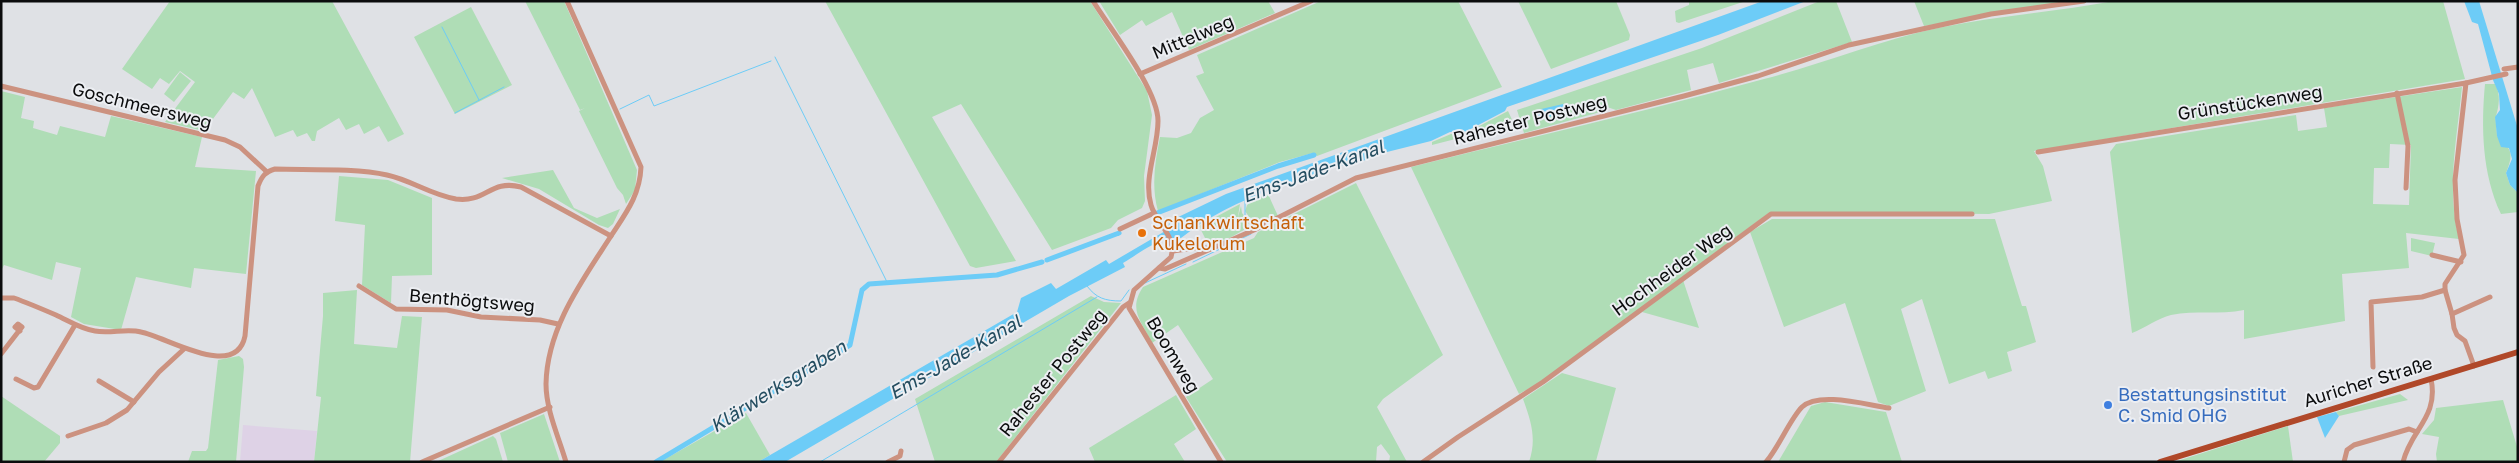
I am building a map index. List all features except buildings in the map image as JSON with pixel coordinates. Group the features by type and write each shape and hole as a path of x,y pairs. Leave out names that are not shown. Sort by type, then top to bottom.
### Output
{"main road":[{"name":"Auricher Straße","path":"2160,462 2518,352"}],"street":[{"path":"566,462 550,407 546,385 549,359 558,324 638,193 641,167 567,1"},
{"path":"1093,1 1150,88 1156,104 1157,136 1149,189 1154,213 1171,240 1173,251 1171,257 1159,268"},
{"name":"Mittelweg","path":"1140,74 1311,1"},
{"name":"Rahester Postweg","path":"1159,268 1165,269 1211,250 1356,178 1684,96 1758,76 1849,45 1991,14 2084,1"},
{"name":"Grünstückenweg","path":"2038,152 2466,83 2491,78 2518,67"},
{"path":"2466,83 2456,180 2457,219 2464,248 2461,262 2445,284 2445,290 2454,328 2465,341 2474,366"},
{"name":"Goschmeersweg","path":"1,86 225,140 240,147 266,172"},
{"path":"2397,93 2408,146 2406,188"},
{"path":"1,298 14,298 83,329 108,333 140,331 201,354 229,355 238,352 244,346 258,186 261,177 266,172 275,169 385,174 403,179 436,193 467,200 482,196 499,185 510,184 521,187 611,236"},
{"path":"1120,229 1154,213"},
{"name":"Hochheider Weg","path":"1423,462 1458,436 1543,382 1771,214 1972,214"},
{"path":"1173,251 1201,247 1211,250"},
{"path":"2432,255 2461,262"},
{"name":"Boomweg","path":"1159,268 1143,280 1134,290 1129,303 1137,324 1221,462"},
{"name":"Benthögtsweg","path":"359,286 396,309 447,310 481,317 540,320 558,324"},
{"path":"2373,366 2371,302 2422,297 2445,290"},
{"path":"2452,314 2490,297"},
{"name":"Rahester Postweg","path":"999,462 1122,307 1129,303"},
{"path":"16,379 34,388 38,387 75,325"},
{"path":"1,354 20,331"},
{"path":"68,436 106,423 127,410 160,372 184,349"},
{"path":"2403,462 2417,432 2432,408 2431,379"},
{"path":"99,382 134,402"},
{"path":"1766,462 1801,408 1812,400 1834,400 1889,408"},
{"path":"422,462 550,407"},
{"path":"2344,462 2347,450 2354,445 2409,430 2417,432"},
{"path":"888,462 901,456"}],"shaded area":[{"path":"243,425 317,431 314,462 240,462"}],"green space":[{"path":"170,1 332,1 404,134 388,142 379,126 364,134 359,124 346,130 339,118 317,131 315,141 312,141 307,133 297,137 293,130 275,137 252,88 244,99 233,92 204,131 165,122 195,82 180,71 169,84 160,78 152,89 122,69"},
{"path":"525,1 564,1 637,170 635,190 626,204 579,111 585,108 580,110"},
{"path":"825,1 1090,1 1147,91 1152,115 1144,176 1145,201 1142,208 1118,220 1111,228 1052,250 961,104 932,117 1016,261 976,268 970,266"},
{"path":"1099,1 1268,1 1275,13 1189,50 1172,12 1146,26 1142,20 1120,35"},
{"path":"1321,1 1458,1 1502,87 1317,156 1313,153 1280,162 1158,211 1154,183 1160,137 1177,138 1191,133 1200,118 1214,110 1196,76 1204,73 1197,55"},
{"path":"1518,1 1616,1 1630,35 1629,40 1551,69"},
{"path":"1689,1 1746,1 1679,23 1676,22 1675,11 1689,5"},
{"path":"1820,1 1836,1 1852,42 1719,83 1713,63 1687,70 1691,90 1616,110 1607,107 1604,111 1524,133 1517,110 1702,48"},
{"path":"1914,1 2074,1 1924,26"},
{"path":"2114,1 2443,1 2465,79 2034,151 2043,166 2052,201 1989,214 1770,212 1542,381 1519,394 1411,167 1720,91 1916,33 1982,20"},
{"path":"471,7 512,85 455,114 414,37"},
{"path":"180,72 191,81 174,102 164,94"},
{"path":"2485,84 2495,84 2498,92 2497,136 2510,152 2511,156 2506,173 2510,185 2518,193 2518,212 2501,214 2490,183 2483,133"},
{"path":"2462,87 2455,144 2453,182 2455,220 2459,239 2406,233 2409,268 2342,274 2345,321 2244,339 2244,310 2189,313 2166,316 2132,333 2110,152 2116,144 2296,115 2298,131 2327,127 2324,108","holes":["2390,144 2411,145 2409,205 2373,204 2374,168 2389,168"]},
{"path":"1,91 25,97 21,118 34,121 33,128 57,135 60,126 105,137 111,116 202,137 195,167 256,171 246,274 194,268 191,288 136,277 121,330 84,324 71,317 81,268 56,262 52,280 4,265 1,271"},
{"path":"1508,111 1514,124 1432,145 1432,142 1451,134 1466,133"},
{"path":"553,170 574,208 597,218 620,209 613,224 608,228 599,225 539,189 502,178"},
{"path":"339,176 388,180 432,198 432,275 392,276 391,303 362,285 365,225 335,221"},
{"path":"1356,183 1443,355 1383,399 1377,407 1407,462 1389,462 1390,456 1381,444 1377,447 1376,462 1227,462 1186,397 1213,379 1178,325 1152,343 1136,309 1139,295 1143,287 1254,238 1258,232"},
{"path":"1268,194 1278,216 1256,227 1245,211 1249,200"},
{"path":"1240,204 1237,222 1241,226 1238,217 1241,206 1242,213 1250,223 1247,225 1251,226 1224,241 1212,244 1207,242 1199,226"},
{"path":"1772,219 1995,219 2022,306 2026,306 2036,342 2007,352 2012,371 1988,379 1985,371 1949,384 1922,299 1901,309 1926,391 1889,406 1878,402 1845,303 1784,327 1750,232"},
{"path":"2411,238 2435,243 2432,256 2411,251"},
{"path":"1683,280 1699,328 1642,312"},
{"path":"357,290 354,344 397,348 402,316 422,317 410,462 314,462 321,397 316,396 323,316 323,293"},
{"path":"1091,296 1104,302 1121,303 996,462 935,462 915,399"},
{"path":"239,356 243,359 244,367 236,462 188,462 192,451 206,451 208,448 218,360"},
{"path":"1562,373 1616,388 1596,461 1529,462 1533,438 1523,399"},
{"path":"2400,394 2408,400 2339,416 2336,412"},
{"path":"1176,395 1196,429 1174,444 1185,462 1095,462 1089,448"},
{"path":"1,396 60,436 60,443 44,462 1,462"},
{"path":"2503,400 2518,450 2518,462 2437,462 2436,454 2439,437 2422,434 2434,420 2436,408"},
{"path":"1825,402 1886,412 1902,462 1778,462 1811,406"},
{"path":"746,413 770,455 758,462 660,462"},
{"path":"544,414 560,462 508,462 500,433"},
{"path":"2288,426 2293,462 2174,462"},
{"path":"493,436 496,439 503,462 436,462"}],"water":[{"name":"Ems-Jade-Kanal","path":"1763,1 1806,1 1718,35 1507,107 1505,111 1465,132 1450,132 1431,141 1383,153 1350,166 1339,165 1257,195 1218,214 1181,238 1166,239 1158,242 1123,263 1125,267 1069,296 785,462 758,462 1017,312 1021,298 1051,283 1056,289 1106,260 1109,264 1167,230 1170,221 1226,194"},
{"path":"2464,1 2479,1 2518,129 2518,193 2510,185 2506,173 2512,159 2509,148 2501,147 2497,136 2495,117 2500,110 2499,94 2493,80 2478,24 2472,22"},
{"path":"1563,104 1568,108 1557,115 1539,119 1535,117 1537,110"},
{"path":"2336,412 2339,416 2325,438 2317,417"}],"waterway":[{"path":"442,27 479,100"},
{"path":"775,57 887,282"},
{"path":"620,109 649,95 654,106 771,61"},
{"path":"455,113 504,87"},
{"name":"Klärwerksgraben","path":"1157,213 1278,166 1314,155"},
{"name":"Ems-Jade-Kanal","path":"1245,199 1245,215 1254,226"},
{"name":"Klärwerksgraben","path":"1047,260 1119,233"},
{"path":"1193,262 1251,234"},
{"name":"Klärwerksgraben","path":"656,462 850,345 862,290 869,284 997,275 1042,262"},
{"path":"1145,283 1186,264"},
{"path":"1087,286 1097,296 1115,301 1121,301 1129,290"},
{"name":"Ems-Jade-Kanal","path":"820,462 1097,297"}],"place":[{"name":"Schankwirtschaft Kukelorum","path":"1142,233"},
{"name":"Bestattungsinstitut C. Smid OHG","path":"2108,405"}]}
